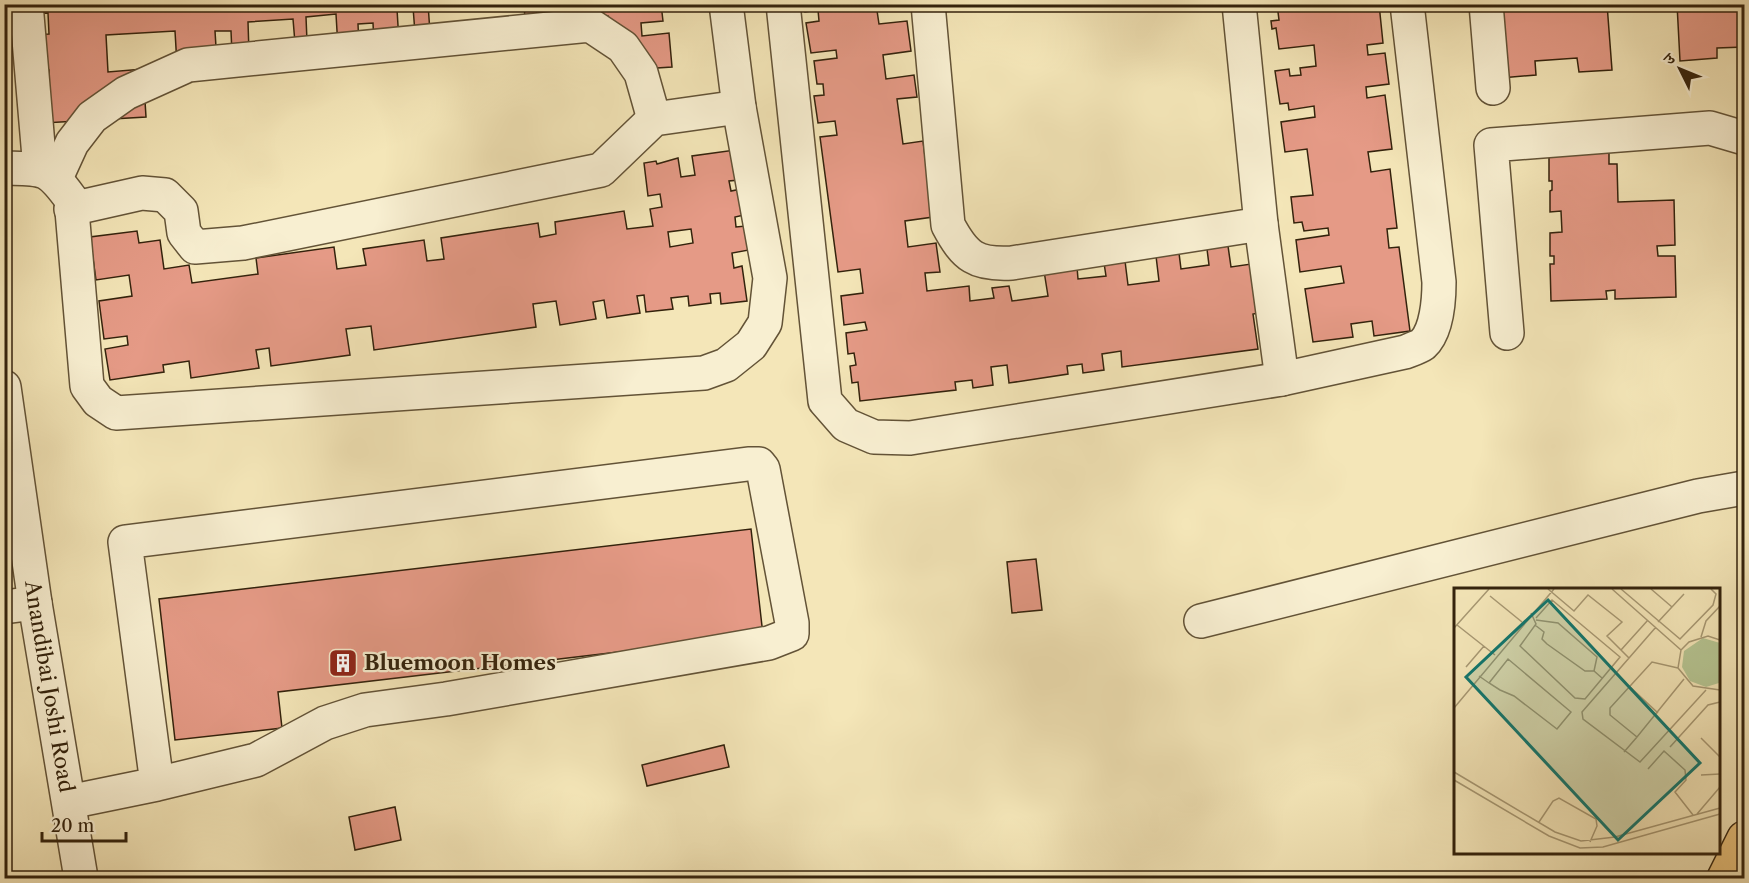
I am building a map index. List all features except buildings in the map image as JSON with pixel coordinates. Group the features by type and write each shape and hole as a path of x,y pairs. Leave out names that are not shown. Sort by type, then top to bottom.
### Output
{"highway":[{"path":"1724,879 1744,838"}],"street":[{"path":"26,4 48,173 71,199 87,386 98,401 116,413 704,374 726,365 751,345 765,323 770,278 739,106 726,4"},
{"path":"783,4 825,401 846,425 874,437 910,438 1282,379 1405,352 1423,344 1432,327 1438,307 1439,282 1407,4"},
{"path":"928,4 948,225 958,243 974,258 990,264 1012,263 1261,224"},
{"path":"1239,4 1261,224 1282,379"},
{"path":"1486,4 1493,88"},
{"path":"48,173 92,117 126,93 188,65 590,25 623,47 641,73 654,119"},
{"path":"71,209 142,193 165,195 181,211 184,233 195,247 243,243 600,170 654,119 739,106"},
{"path":"1508,333 1491,145 1710,128 1744,138"},
{"path":"4,168 48,173"},
{"name":"Anandibai Joshi Road","path":"4,387 20,605 69,802 81,879"},
{"path":"69,802 157,784 256,760 326,723 365,710 469,695 769,643 788,637 792,634 792,623 763,469 759,464 748,464 125,542 157,784"},
{"path":"1201,621 1698,496 1744,488"}],"place":[{"name":"Bluemoon Homes","path":"343,663"}]}
